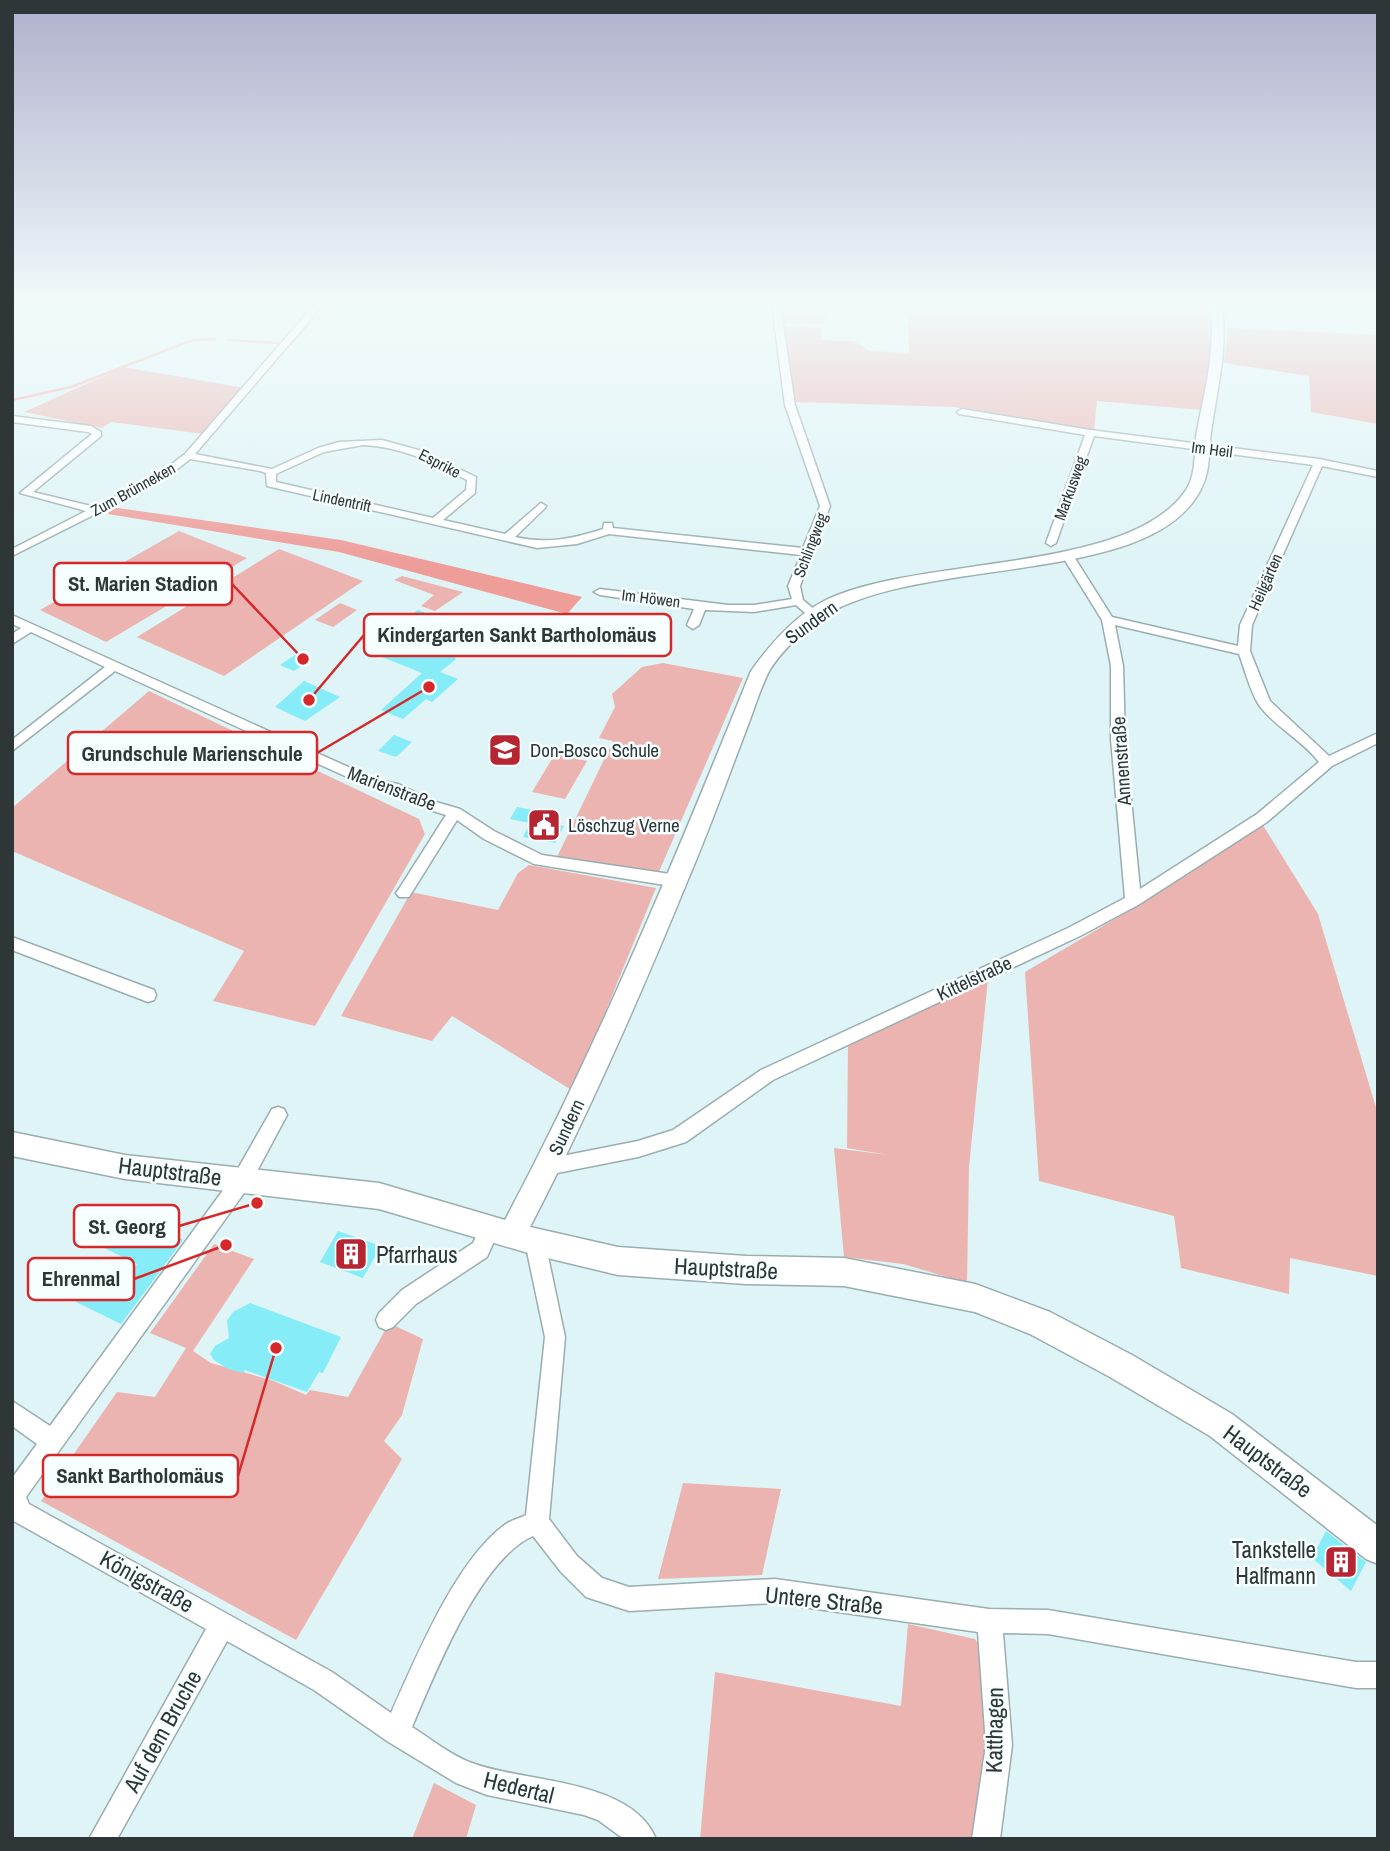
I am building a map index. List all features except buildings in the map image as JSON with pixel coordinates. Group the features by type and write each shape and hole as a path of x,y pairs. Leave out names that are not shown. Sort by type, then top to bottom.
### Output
{"street":[{"name":"Zum Brünneken","path":"12,554 161,477 188,456 244,391"},
{"name":"Schlingweg","path":"788,391 790,405 825,506 794,586 798,601 815,615"},
{"name":"Sundern","path":"513,1235 547,1167 677,881 760,671 778,646 815,615 856,594 887,584 1067,554 1133,537 1176,512 1197,480 1213,391"},
{"name":"Im Heil","path":"962,412 1319,462 1378,474"},
{"path":"12,419 91,429 98,434 25,493"},
{"name":"Markusweg","path":"1051,542 1090,432"},
{"name":"Esprike","path":"271,472 284,470 322,450 345,444 369,442 410,447 472,480 471,491 436,521"},
{"name":"Lindentrift","path":"188,456 262,468 271,472 271,484 279,488 327,495 537,545 558,545 608,528 807,552"},
{"name":"Heilgärten","path":"1244,652 1246,625 1319,462"},
{"path":"12,490 95,510"},
{"path":"508,538 541,506"},
{"name":"Annenstraße","path":"1067,554 1108,621 1117,666 1118,739 1133,901"},
{"name":"Im Höwen","path":"600,592 768,610 798,601"},
{"name":"Im Höwen","path":"693,625 702,604"},
{"name":"Marienstraße","path":"12,618 113,667 193,700 374,784 393,788 432,806 455,812 489,835 539,860 677,881"},
{"path":"1108,621 1244,652 1264,702 1281,722 1317,750 1327,763"},
{"path":"12,640 30,627"},
{"path":"12,747 113,667"},
{"name":"Kittelstraße","path":"547,1167 638,1149 679,1136 767,1075 1073,932 1133,901 1262,818 1327,763 1378,737"},
{"path":"404,893 455,812"},
{"path":"12,943 148,995"},
{"name":"Königstraße","path":"278,1115 242,1180 14,1495 20,1512 323,1681 396,1732"},
{"name":"Hauptstraße","path":"12,1144 125,1167 379,1196 513,1235 618,1261 746,1270 853,1273 975,1298 1046,1327 1121,1366 1221,1425 1378,1547"},
{"path":"386,1320 409,1297 480,1250 513,1235 555,1337 537,1522 524,1525 495,1548 472,1581 433,1652 396,1732"},
{"path":"12,1412 52,1442"},
{"name":"Untere Straße","path":"537,1522 569,1564 595,1588 629,1599 775,1591 989,1621 1048,1622 1356,1675 1378,1675"},
{"name":"Katthagen","path":"986,1839 999,1745 989,1621"},
{"name":"Auf dem Bruche","path":"102,1839 223,1623"},
{"name":"Hedertal","path":"396,1732 465,1774 607,1811 635,1828 643,1839"}],"shaded area":[{"path":"70,391 241,391 204,434 111,422 102,428 24,412"},
{"path":"794,391 1204,391 1202,410 1097,401 1094,430 954,407 796,402"},
{"path":"1310,391 1378,391 1378,424 1311,412"},
{"path":"111,507 341,540 582,597 567,614 339,552 108,514"},
{"path":"179,531 247,558 106,642 40,610"},
{"path":"279,549 363,581 224,676 137,637"},
{"path":"402,576 463,592 435,611 421,606 434,595 394,580"},
{"path":"340,603 357,610 333,627 315,620"},
{"path":"663,663 743,678 658,874 557,857 613,741 599,738 615,707 612,694 642,667"},
{"path":"149,691 419,819 425,834 315,1026 213,1001 244,951 12,851 12,808"},
{"path":"555,754 587,761 565,799 532,792"},
{"path":"1261,822 1318,914 1378,1114 1378,1276 1290,1258 1289,1294 1181,1268 1174,1216 1039,1181 1025,972 1142,903"},
{"path":"529,865 656,888 573,1091 452,1016 432,1041 341,1016 411,892 498,910 518,873"},
{"path":"988,979 969,1167 967,1283 903,1264 844,1257 834,1148 889,1155 847,1148 848,1045"},
{"path":"214,1244 254,1259 193,1351 211,1363 274,1381 306,1395 310,1390 348,1397 389,1323 423,1339 402,1415 384,1441 402,1459 296,1640 41,1501 117,1392 155,1397 186,1348 150,1333"},
{"path":"683,1483 781,1489 762,1575 658,1579"},
{"path":"908,1624 975,1639 986,1657 988,1755 976,1839 700,1839 715,1672 901,1706"},
{"path":"434,1783 476,1805 466,1839 412,1839"}],"waterway":[{"path":"12,400 51,391"}],"place":[{"name":"St. Marien Stadion","path":"303,659"},
{"name":"Grundschule Marienschule","path":"429,687"},
{"name":"Kindergarten Sankt Bartholomäus","path":"309,700"},
{"name":"Don-Bosco Schule","path":"505,750"},
{"name":"Löschzug Verne","path":"544,825"},
{"name":"St. Georg","path":"257,1203"},
{"name":"Ehrenmal","path":"226,1245"},
{"name":"Pfarrhaus","path":"351,1254"},
{"name":"Sankt Bartholomäus","path":"276,1348"},
{"name":"Tankstelle Halfmann","path":"1341,1562"}]}
